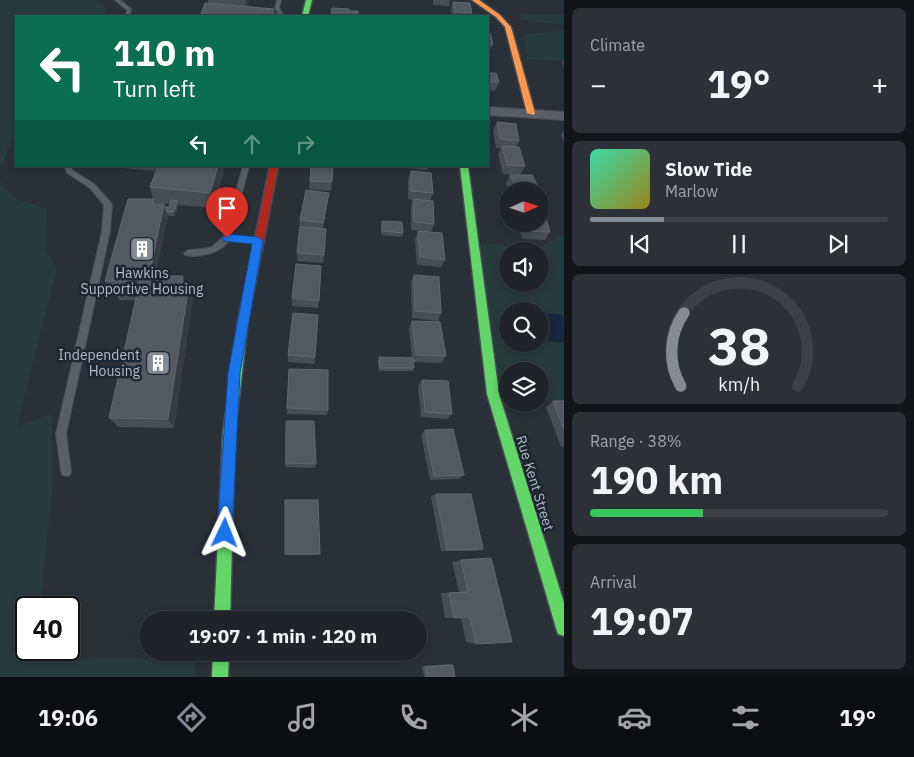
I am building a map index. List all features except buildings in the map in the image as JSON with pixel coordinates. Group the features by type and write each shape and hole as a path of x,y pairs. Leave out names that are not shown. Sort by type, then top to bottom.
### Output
{"street":[{"path":"305,15 309,0"},
{"path":"475,0 498,16 508,27 532,113"},
{"path":"489,111 564,116"},
{"path":"222,611 226,494 234,373 274,167"},
{"name":"Rue Kent Street","path":"464,167 493,394 557,579 564,628"},
{"path":"220,677 221,661"}],"lane":[{"path":"117,0 129,10 128,15"},
{"path":"279,0 277,8 281,15"},
{"path":"66,471 61,434 106,231 108,204 92,186 70,171 68,167"},
{"path":"188,253 204,253 218,248 227,238 246,167"},
{"path":"227,238 258,241"}],"green space":[{"path":"0,0 95,0 105,7 109,15 15,15 15,138 10,145 0,169"},
{"path":"520,14 564,14 564,25 522,20"},
{"path":"564,30 564,61 528,59 523,35"},
{"path":"0,181 14,198 47,209 46,250 57,269 17,427 52,413 52,490 41,596 15,596 15,661 139,658 139,661 189,661 195,662 195,677 0,677"},
{"path":"564,234 564,403 549,402 549,362 499,362 499,395 493,394 474,243 499,245 499,292 549,292 548,242"}],"water":[{"path":"549,313 563,315 564,343 549,341"}],"traffic: fast":[{"path":"305,15 309,0"},
{"path":"464,167 493,394 564,628"},
{"path":"222,611 229,433 243,321"},
{"path":"220,677 221,661"}],"traffic: slow":[{"path":"475,0 498,16 508,27 531,113"}],"traffic: jam":[{"path":"243,321 274,167"}],"place":[{"name":"Hawkins Supportive Housing","path":"142,249"},
{"name":"Independent Housing","path":"158,363"}],"route":[{"path":"225,533 234,373 258,241 227,238"}]}
